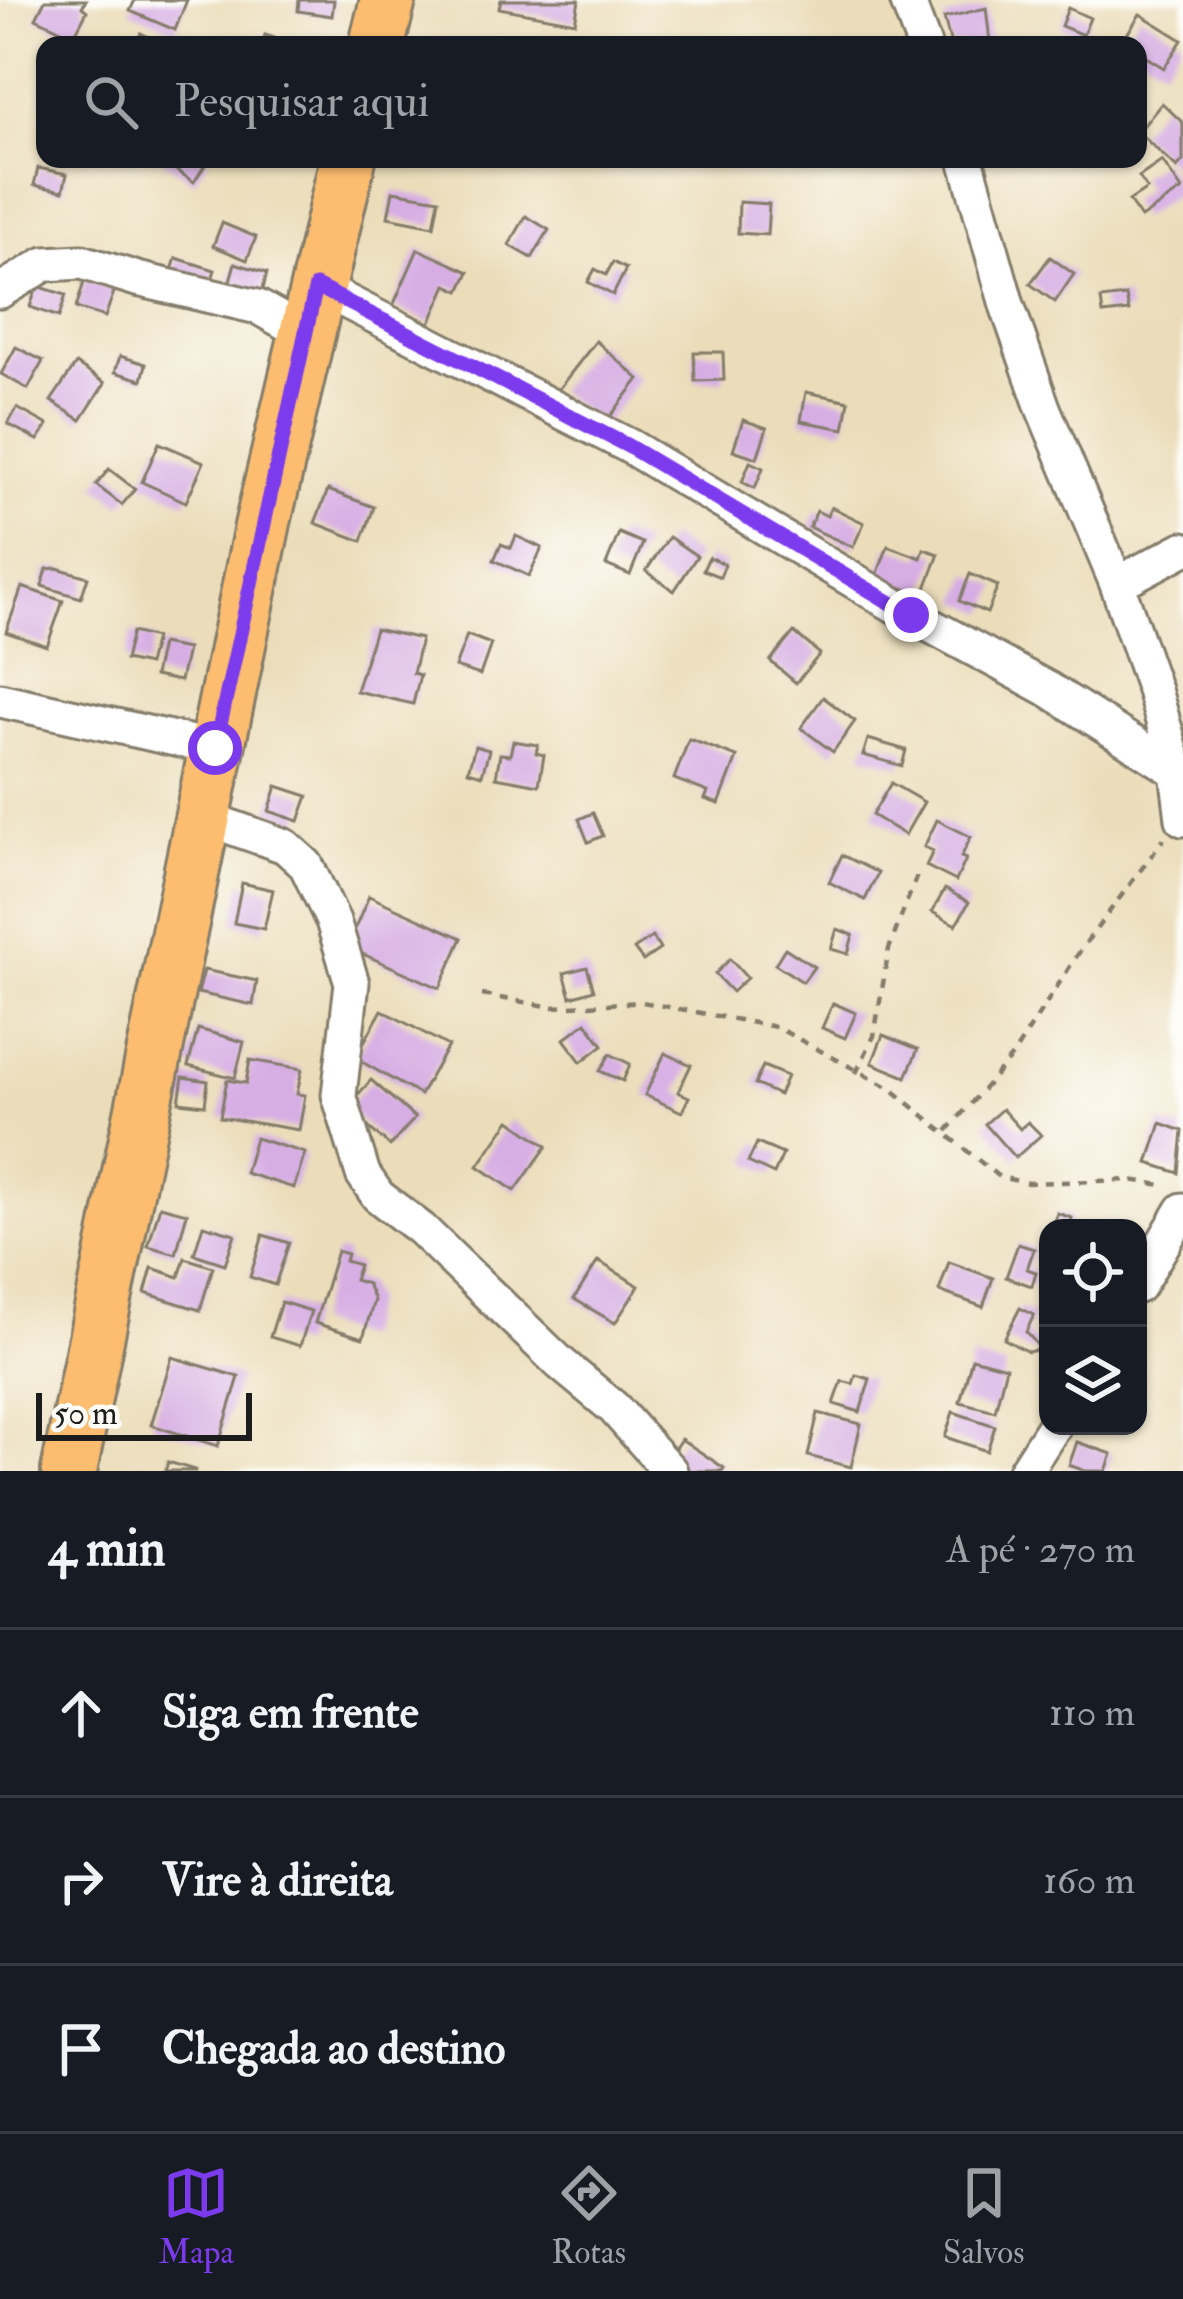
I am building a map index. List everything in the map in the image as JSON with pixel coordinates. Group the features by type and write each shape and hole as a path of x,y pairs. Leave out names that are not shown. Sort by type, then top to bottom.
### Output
{"main road":[{"path":"379,36 388,0"},
{"path":"69,1471 205,818 215,748 346,168"}],"street":[{"path":"907,0 921,36"},
{"path":"969,168 1007,305 1043,408 1175,732 1182,817"},
{"path":"0,291 46,264 82,262 258,308 312,310 628,446 911,615 1048,689 1180,773"},
{"path":"1117,584 1183,549"},
{"path":"0,700 215,748"},
{"path":"205,818 285,846 306,865 333,921 352,983 340,1096 363,1174 378,1196 422,1229 560,1364 614,1408 670,1471"},
{"path":"1147,1264 1174,1198"},
{"path":"1025,1471 1048,1435"}],"path":[{"path":"947,1131 1012,1056 1082,948 1182,817"},
{"path":"856,1073 874,1036 889,949 919,870"},
{"path":"482,994 554,1007 642,1002 776,1027 890,1088 999,1177 1028,1183 1130,1180 1174,1198"}],"building":[{"path":"45,0 86,0 82,7 87,11 74,36 36,18"},
{"path":"135,0 187,0 175,30 130,11"},
{"path":"299,0 334,0 332,16 298,11"},
{"path":"501,0 579,0 575,22 499,8"},
{"path":"986,8 989,36 949,36 944,18"},
{"path":"1068,8 1090,18 1083,35 1061,26"},
{"path":"1140,14 1182,40 1164,68 1147,58 1147,36 1126,36"},
{"path":"1162,103 1183,123 1183,161 1177,168 1147,140 1147,121"},
{"path":"1162,161 1182,190 1141,218 1129,201 1147,189 1139,177"},
{"path":"38,168 67,174 63,191 34,185"},
{"path":"173,168 203,168 194,182"},
{"path":"393,191 439,199 434,226 388,217"},
{"path":"739,202 769,204 767,235 738,233"},
{"path":"526,216 549,230 532,258 509,245"},
{"path":"222,223 256,237 247,260 213,246"},
{"path":"418,249 469,272 460,291 447,285 430,323 393,306"},
{"path":"1050,257 1074,274 1055,302 1030,284"},
{"path":"176,258 215,270 208,292 169,279"},
{"path":"613,262 626,269 613,295 588,282 595,269 606,275"},
{"path":"235,263 267,273 259,305 225,298"},
{"path":"85,279 115,289 105,317 76,308"},
{"path":"37,286 66,295 59,317 30,307"},
{"path":"1126,296 1129,311 1103,314 1101,299"},
{"path":"596,341 639,379 603,426 557,391"},
{"path":"16,347 43,361 28,389 1,374"},
{"path":"694,352 723,352 724,380 695,381"},
{"path":"120,356 146,364 142,380 115,372"},
{"path":"76,364 105,383 81,420 51,401"},
{"path":"806,392 849,401 844,429 801,421"},
{"path":"17,408 48,425 38,440 8,424"},
{"path":"743,420 767,428 757,458 733,450"},
{"path":"159,443 204,462 186,502 142,482"},
{"path":"750,462 763,468 755,488 742,482"},
{"path":"109,469 135,489 122,505 96,485"},
{"path":"328,490 374,507 362,541 315,523"},
{"path":"831,507 864,523 853,547 809,527 817,511 827,516"},
{"path":"619,533 643,543 630,575 606,565"},
{"path":"516,536 542,548 529,576 494,560 501,544 511,548"},
{"path":"669,537 697,556 674,591 646,571"},
{"path":"888,546 921,558 924,549 939,554 923,596 876,578"},
{"path":"709,557 725,564 720,577 703,570"},
{"path":"47,569 88,577 81,598 42,586"},
{"path":"970,574 998,586 987,613 959,601"},
{"path":"22,587 63,601 47,646 6,632"},
{"path":"375,629 421,639 413,673 420,675 413,704 356,691"},
{"path":"132,632 155,638 148,665 125,660"},
{"path":"794,632 820,654 796,683 770,661"},
{"path":"467,635 491,644 480,675 455,667"},
{"path":"161,644 187,649 180,681 154,676"},
{"path":"823,697 855,721 833,752 801,728"},
{"path":"689,739 737,757 719,804 705,799 708,792 674,779"},
{"path":"868,739 906,750 902,766 863,755"},
{"path":"513,741 538,745 536,753 544,755 539,785 496,777 500,754 510,755"},
{"path":"475,746 489,750 482,775 468,771"},
{"path":"891,783 924,802 905,835 872,815"},
{"path":"277,786 308,796 299,821 269,811"},
{"path":"593,813 603,836 588,842 579,819"},
{"path":"937,820 971,837 956,881 926,866 933,851 924,847"},
{"path":"842,855 878,873 865,900 829,882"},
{"path":"242,883 273,890 264,929 234,923"},
{"path":"945,889 969,902 956,925 932,912"},
{"path":"369,896 462,938 440,988 347,947"},
{"path":"837,929 853,935 848,954 831,949"},
{"path":"652,937 660,949 643,961 634,949"},
{"path":"785,948 814,967 803,982 775,964"},
{"path":"730,959 747,978 732,992 715,974"},
{"path":"587,967 594,990 571,997 564,973"},
{"path":"204,970 257,981 253,1005 198,993"},
{"path":"833,1003 856,1013 845,1038 822,1028"},
{"path":"382,1010 448,1046 420,1095 355,1058"},
{"path":"586,1022 603,1045 581,1062 564,1039"},
{"path":"198,1029 244,1042 235,1078 188,1066"},
{"path":"883,1035 918,1049 906,1077 872,1063"},
{"path":"665,1053 691,1065 678,1092 689,1097 682,1112 645,1095"},
{"path":"610,1054 630,1064 623,1081 600,1071"},
{"path":"250,1060 302,1069 297,1094 305,1095 299,1130 220,1117 227,1080 246,1083"},
{"path":"763,1066 787,1076 779,1095 755,1084"},
{"path":"183,1077 208,1081 205,1105 179,1102"},
{"path":"371,1080 415,1118 390,1146 346,1108"},
{"path":"1002,1109 1020,1129 1028,1122 1041,1135 1015,1158 985,1124"},
{"path":"510,1120 547,1146 515,1191 478,1166"},
{"path":"1161,1123 1183,1131 1179,1173 1148,1163"},
{"path":"255,1138 305,1153 294,1188 245,1173"},
{"path":"757,1143 783,1154 774,1174 748,1162"},
{"path":"160,1206 187,1213 176,1254 148,1246"},
{"path":"203,1225 235,1234 225,1264 194,1254"},
{"path":"263,1235 289,1243 275,1285 250,1277"},
{"path":"1018,1244 1034,1249 1027,1269 1036,1272 1032,1286 1006,1277"},
{"path":"337,1251 347,1254 345,1261 359,1265 354,1280 367,1284 374,1300 363,1338 315,1323"},
{"path":"185,1258 213,1267 200,1310 145,1293 152,1268 179,1277"},
{"path":"598,1261 639,1286 615,1323 574,1299"},
{"path":"949,1262 993,1278 983,1307 939,1291"},
{"path":"281,1302 311,1311 300,1346 270,1337"},
{"path":"1020,1308 1034,1315 1026,1332 1039,1349 1028,1352 1004,1339"},
{"path":"172,1357 239,1377 218,1446 151,1425"},
{"path":"972,1358 1006,1367 995,1411 960,1402"},
{"path":"856,1375 870,1379 860,1412 834,1404 842,1381 853,1384"},
{"path":"953,1412 995,1426 987,1451 945,1437"},
{"path":"818,1413 861,1424 851,1467 808,1456"},
{"path":"681,1439 722,1471 676,1471 665,1463"},
{"path":"1077,1442 1112,1454 1106,1471 1069,1465"},
{"path":"168,1462 195,1470 195,1471 165,1471"}],"route":[{"path":"215,748 316,286 628,446 911,615"}]}
